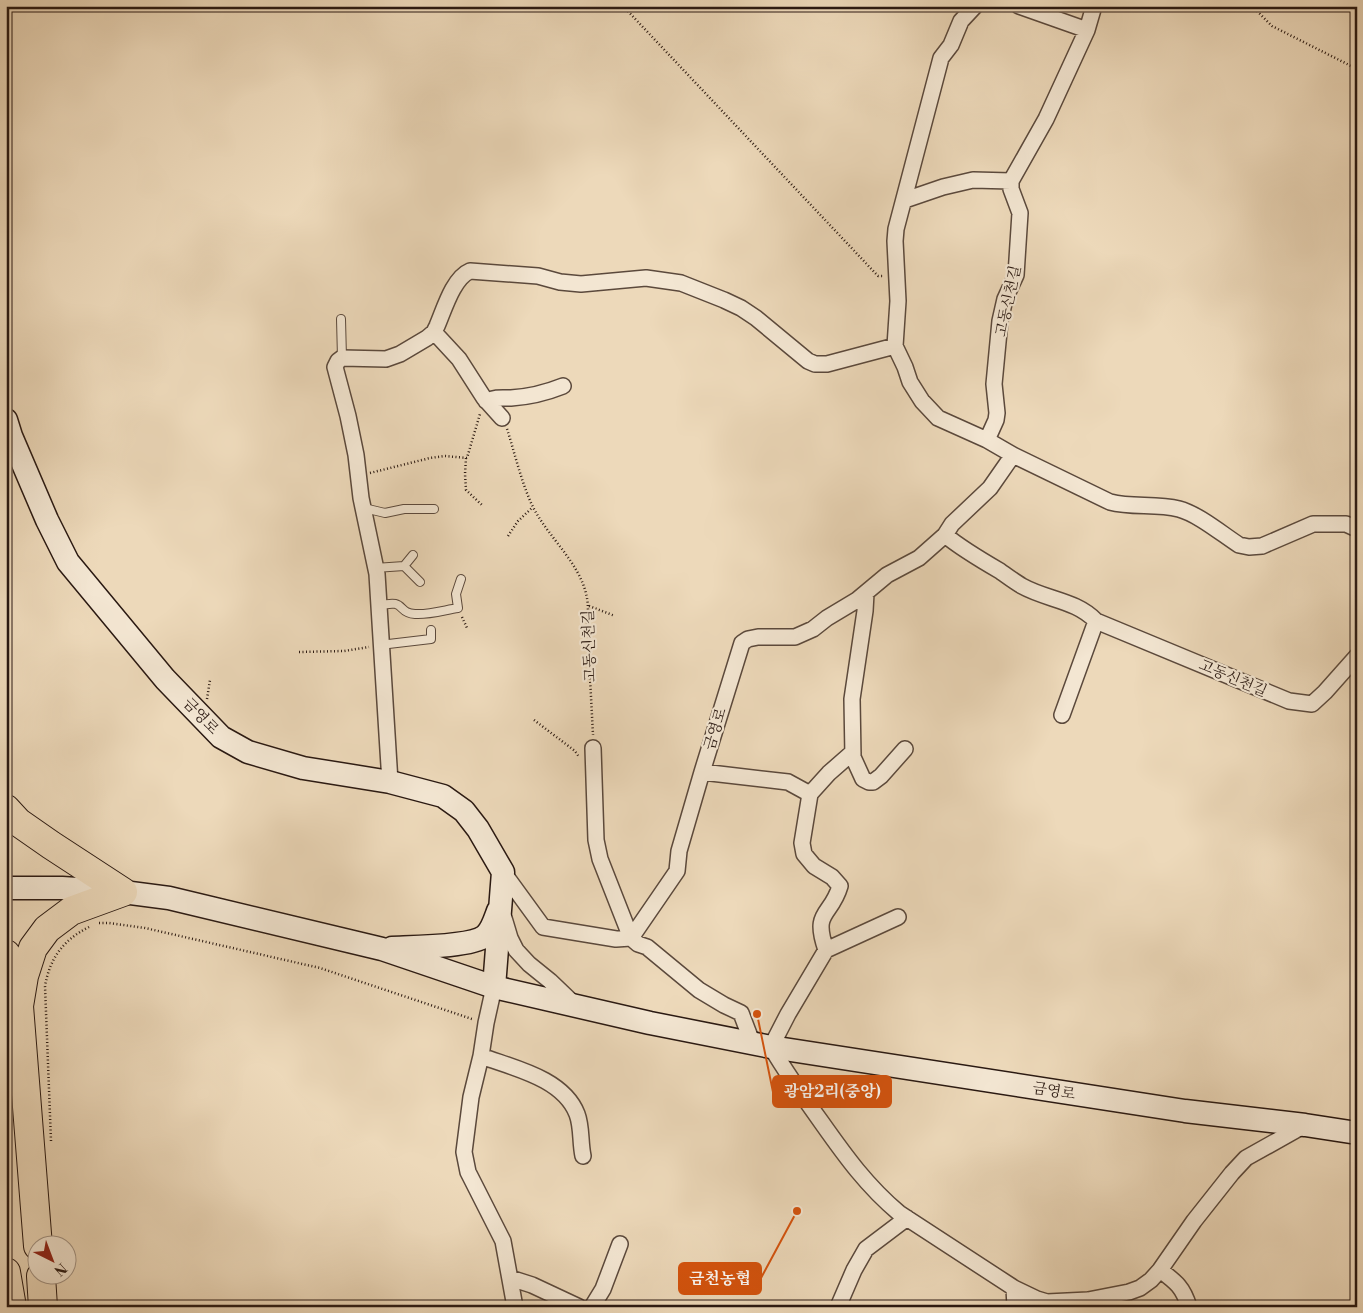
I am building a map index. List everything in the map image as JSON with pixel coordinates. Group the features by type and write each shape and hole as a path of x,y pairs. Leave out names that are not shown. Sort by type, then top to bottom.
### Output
{"highway":[{"path":"6,809 18,822 44,841 123,892"},
{"path":"19,1006 24,976 33,948 47,929 72,911 123,892"},
{"path":"6,954 19,1006 37,1236"},
{"path":"6,1272 12,1307"},
{"path":"42,1286 43,1307"}],"street":[{"path":"976,6 961,21 951,44 941,58 896,229 898,301 895,346 914,391 938,418 987,440 1110,502 1121,505 1166,506 1181,509 1239,544 1249,547 1262,546 1313,524 1346,524 1357,529"},
{"path":"1019,6 1087,30"},
{"path":"905,200 943,187 973,180 1011,181 1046,120 1087,30 1094,6"},
{"name":"고동신천길","path":"987,440 997,414 994,384 1000,321 1006,299 1016,275 1020,213 1011,189 1011,181"},
{"path":"390,782 376,568 348,416 335,368 338,361 342,358 386,359 400,354 434,332 457,282 464,273 470,271 538,276 560,282 581,284 646,278 681,283 741,308 808,361 815,364 827,364 895,346"},
{"path":"434,332 459,359 486,401 502,418"},
{"path":"486,401 499,397 510,398 546,391 563,386"},
{"name":"금영로","path":"6,420 47,520 68,562 165,679 221,737 248,752 303,768 390,782 443,796 464,811 478,829 503,872 543,927 616,940 631,938 676,871 702,772 742,643 758,636 795,637 813,629 866,593"},
{"path":"905,749 876,781 869,782 863,779 853,757 852,699 866,593 887,575 919,558 945,535 952,524 990,488 1014,455"},
{"name":"고동신천길","path":"945,535 957,545 1022,586 1049,598 1071,604 1087,612 1096,621 1288,701 1312,704 1357,656"},
{"path":"1062,716 1096,621"},
{"path":"593,748 596,840 600,859 631,938 647,948 700,990 724,1005 742,1013 762,1045 788,1075 854,1168 882,1199 906,1218 1014,1288 1047,1302 1088,1300 1140,1288 1160,1270 1194,1221 1240,1164 1256,1152 1305,1125"},
{"path":"826,950 821,936 820,924 840,886 832,877 814,866 804,854 802,843 810,794 829,773 853,752"},
{"path":"702,772 788,782 810,794"},
{"path":"503,872 494,987 467,1117 464,1158 468,1172 503,1241 515,1307"},
{"path":"6,888 62,888 123,892 169,898 382,949 471,942 486,936 492,928 500,903"},
{"path":"500,903 510,938 516,950 529,964 576,1005"},
{"path":"762,1045 788,1014 826,950 898,917"},
{"name":"금영로","path":"382,949 494,987 650,1023 762,1045 1175,1110 1357,1133"},
{"path":"481,1056 536,1076 560,1092 575,1108 578,1116 583,1156"},
{"path":"838,1307 854,1270 866,1249 906,1218"},
{"path":"592,1307 603,1289 620,1244"},
{"path":"1160,1270 1180,1287 1185,1294 1189,1307"},
{"path":"510,1278 532,1285 579,1307"},
{"path":"1014,1288 1015,1307"}],"lane":[{"path":"340,319 342,358"},
{"path":"364,508 385,513 404,509 434,509"},
{"path":"376,568 404,566 413,555"},
{"path":"404,566 420,582"},
{"path":"379,606 392,602 398,604 406,612 415,614 458,608 456,594 461,579"},
{"path":"380,646 431,638 430,630"}],"path":[{"path":"624,6 878,276 897,278"},
{"path":"1252,6 1272,26 1357,69"},
{"path":"483,506 466,490 465,474 466,458 486,401"},
{"name":"고동신천길","path":"502,418 533,507 541,522 563,550 579,576 589,606 587,620 593,748"},
{"path":"359,476 430,458 445,456 466,458"},
{"path":"508,536 518,521 533,507"},
{"path":"589,606 615,616"},
{"path":"299,652 344,651 380,646"},
{"path":"534,720 567,744"},
{"path":"51,1145 45,986 48,970 56,954 67,941 96,924 109,922 144,928 320,968 486,1024"}],"place":[{"name":"광암2리(중앙)","path":"757,1014"},
{"name":"금천농협","path":"797,1211"}]}
